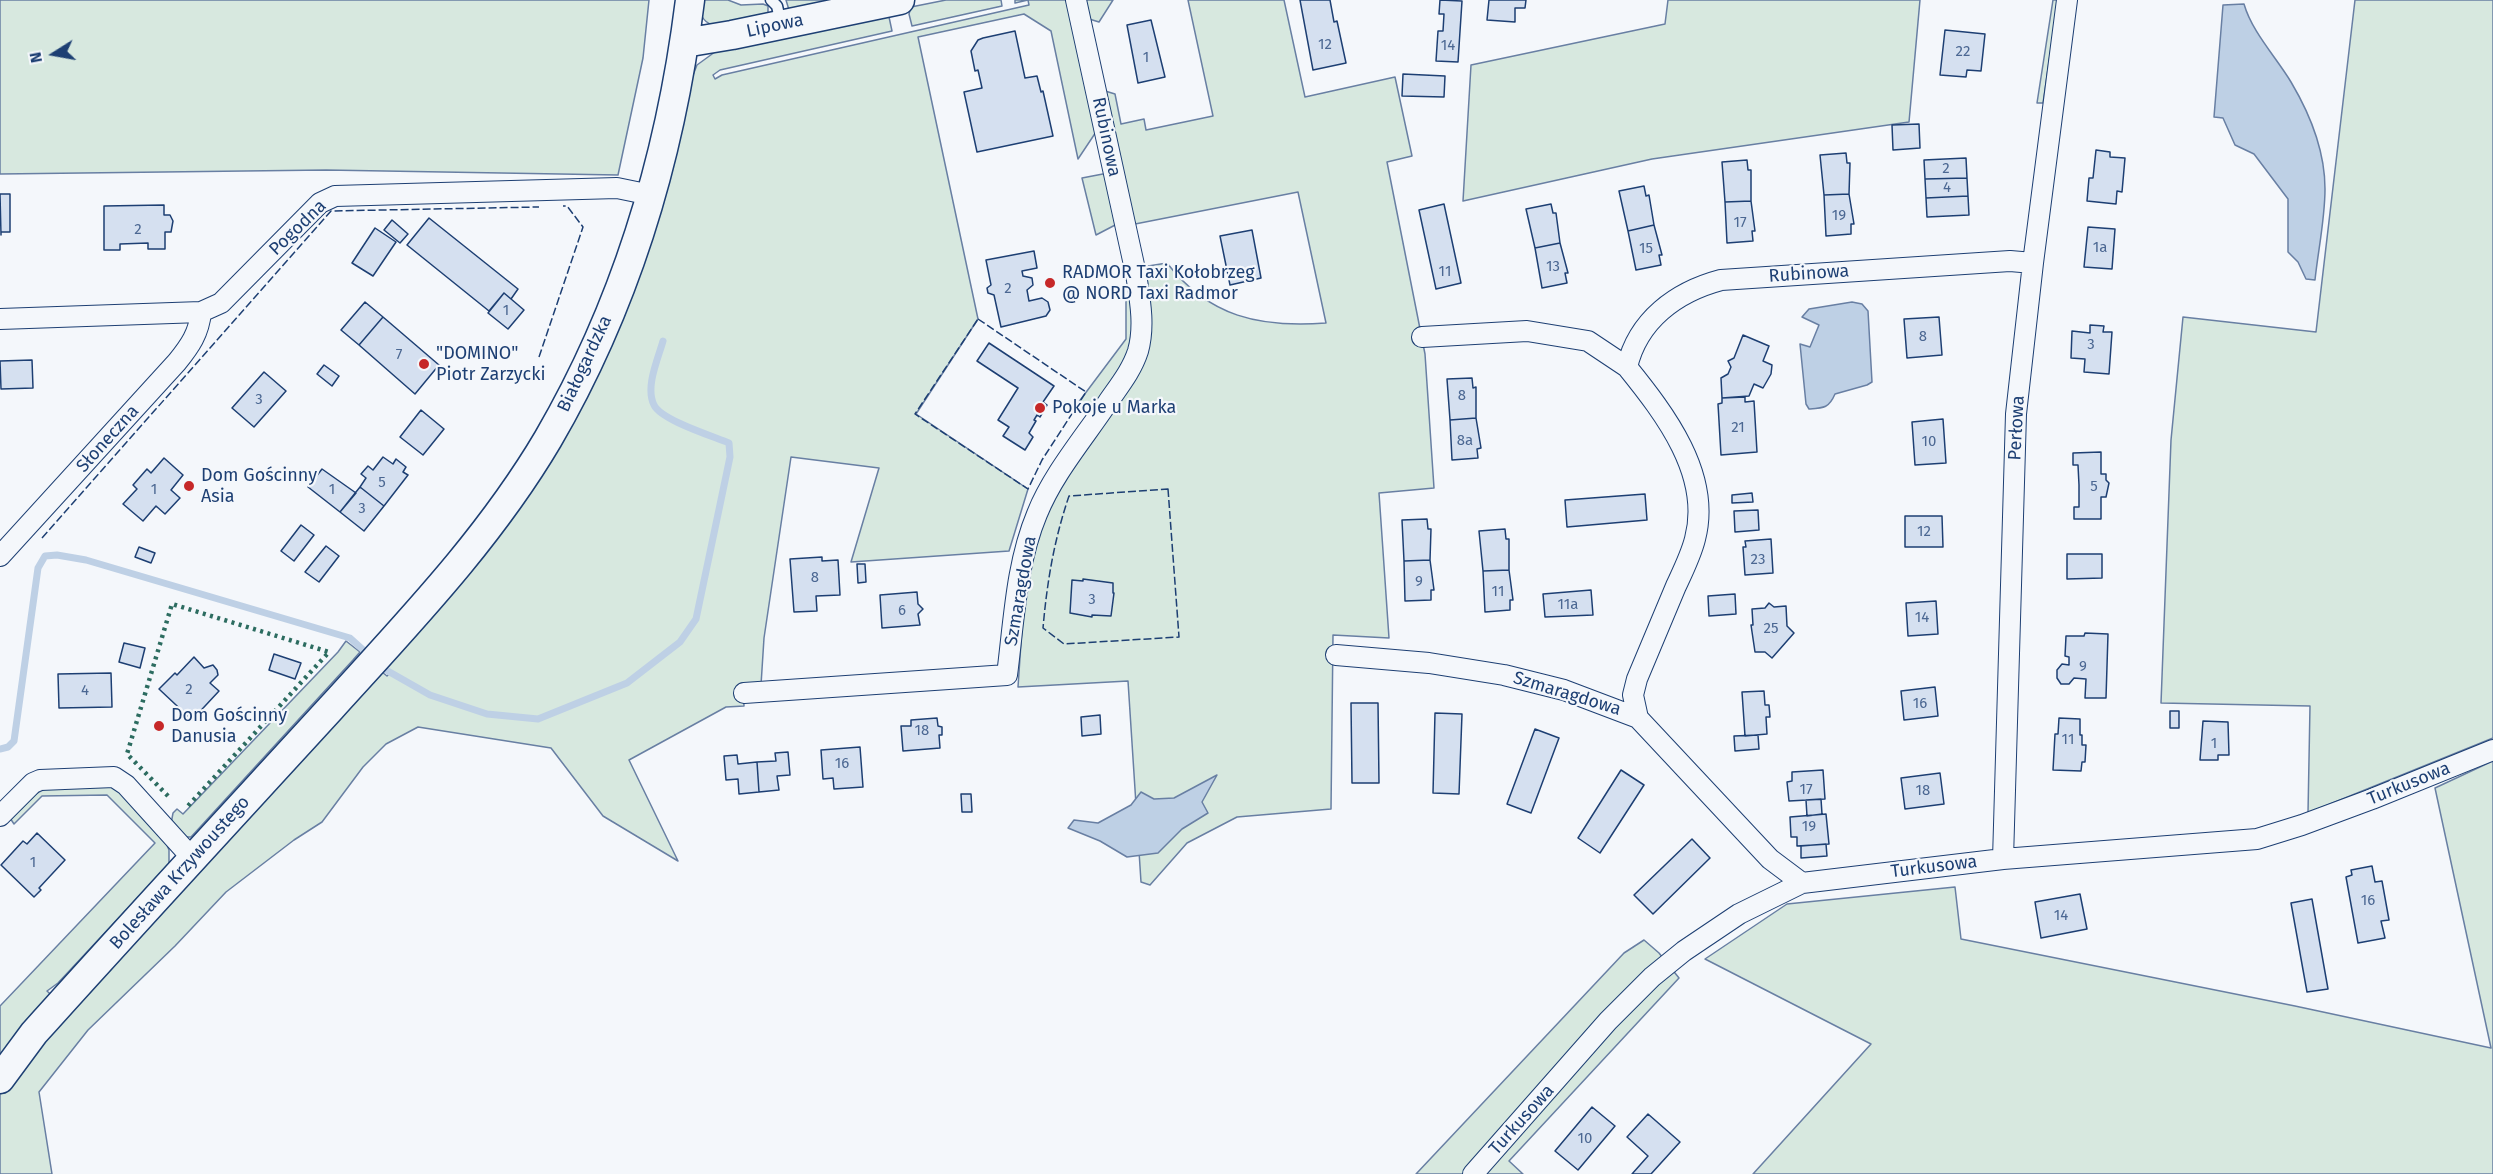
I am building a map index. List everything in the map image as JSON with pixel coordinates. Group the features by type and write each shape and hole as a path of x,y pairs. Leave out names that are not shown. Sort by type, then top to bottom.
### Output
{"main road":[{"name":"Białogardzka","path":"373,662 432,597 510,498 546,442 573,393 606,322 633,252 651,195 669,126 690,0"},
{"name":"Lipowa","path":"685,40 696,41 776,13 900,0"},
{"name":"Bolesława Krzywoustego","path":"0,1079 34,1033 373,662"}],"street":[{"name":"Rubinowa","path":"1076,0 1136,274"},
{"name":"Perłowa","path":"2003,859 2016,414 2067,0"},
{"name":"Pogodna","path":"0,319 201,312 221,303 320,203 335,196 616,188 651,195"},
{"name":"Rubinowa","path":"1628,367 1631,350 1651,319 1666,305 1686,292 1721,280 2010,261 2033,262"},
{"name":"Szmaragdowa","path":"744,693 1007,675 1021,568 1028,537 1038,512 1049,489 1126,376 1138,351 1142,321 1136,274"},
{"name":"Słoneczna","path":"0,556 192,344 199,327 201,312"},
{"path":"1422,338 1527,331 1588,341 1628,367 1654,399 1672,429 1689,462 1698,503 1696,538 1635,687 1633,695 1638,717"},
{"name":"Szmaragdowa","path":"1336,655 1429,663 1504,675 1564,690 1638,717 1770,859 1802,883"},
{"name":"Turkusowa","path":"1473,1174 1608,1021 1652,977 1684,951 1738,914 1802,883 2003,859 2257,838 2352,807 2493,750"},
{"path":"0,816 33,783 40,780 114,777 126,786 193,859"}],"shaded area":[{"path":"0,0 649,0 643,58 618,175 326,170 0,174"},
{"path":"700,0 728,0 741,5 763,4 768,6 768,16 714,26 706,22 702,16"},
{"path":"786,0 857,0 789,10"},
{"path":"946,0 1001,0 1002,6 912,26 909,14 911,7"},
{"path":"1028,0 1070,0 1098,129 1078,159 1051,31 1024,14 918,37 978,319 916,414 1028,489 1009,551 851,562 879,468 791,457 764,638 761,685 743,687 744,706 726,707 629,760 678,861 603,816 551,748 418,727 386,744 363,767 322,822 294,840 226,892 175,946 88,1030 39,1092 52,1174 0,1174 0,1006 155,843 107,795 42,796 14,824 10,818 35,794 45,789 98,783 120,792 164,838 169,850 169,864 58,983 47,991 68,1011 382,672 387,676 391,672 386,667 527,492 697,65 719,49 886,13 889,17 892,31 720,70 713,75 715,79 722,75 1029,5"},
{"path":"1083,0 1113,0 1099,22 1086,18"},
{"path":"1188,0 1284,0 1305,97 1395,77 1412,156 1387,162 1425,354 1434,488 1379,493 1389,638 1333,635 1331,809 1237,817 1187,843 1150,885 1141,882 1128,681 1018,687 1025,584 1048,504 1130,381 1142,267 1167,263 1200,296 1238,315 1279,323 1326,323 1298,192 1130,225 1102,90 1115,94 1121,124 1144,119 1146,130 1213,116"},
{"path":"1668,0 1920,0 1909,122 1652,159 1463,201 1471,65 1665,24"},
{"path":"2053,0 2058,0 2043,103 2037,103"},
{"path":"2355,0 2493,0 2493,738 2308,813 2310,706 2161,703 2171,440 2183,317 2316,332"},
{"path":"1108,173 1119,223 1096,235 1082,178"},
{"path":"1126,297 1135,301 1133,350 1096,409 1078,403 1126,339"},
{"path":"346,641 360,652 191,837 185,837 171,824 173,813 177,809 183,814"},
{"path":"2493,761 2493,1174 1753,1174 1871,1044 1705,959 1787,904 1955,887 1961,939 2491,1048 2435,788"},
{"path":"1644,940 1659,953 1679,978 1509,1161 1523,1174 1416,1174 1624,953"}],"water":[{"path":"2244,4 2258,34 2298,94 2319,147 2324,175 2325,200 2315,280 2306,279 2298,262 2288,252 2288,199 2254,154 2235,145 2223,118 2214,117 2223,5"},
{"path":"1852,302 1862,304 1868,311 1872,382 1835,394 1831,402 1825,406 1809,409 1806,404 1800,344 1810,347 1819,325 1802,317 1809,309"},
{"path":"1217,775 1202,802 1208,813 1182,829 1158,853 1127,857 1100,841 1068,828 1074,820 1098,823 1131,805 1141,792 1154,799 1174,798"}],"building":[{"path":"1300,0 1330,0 1346,63 1313,70"},
{"path":"1440,0 1462,1 1458,62 1436,61 1438,31 1443,31 1444,14 1439,14"},
{"path":"1489,0 1526,0 1525,8 1515,8 1515,22 1487,20"},
{"path":"1151,20 1165,77 1138,83 1127,25"},
{"path":"1945,30 1985,34 1981,71 1967,70 1966,77 1940,75"},
{"path":"1015,31 1025,78 1037,76 1041,92 1043,91 1053,136 977,152 964,92 982,88 978,70 975,71 971,51 978,40"},
{"path":"1403,74 1445,76 1444,97 1402,96"},
{"path":"1919,124 1920,148 1893,150 1892,125"},
{"path":"2096,150 2110,152 2110,157 2125,158 2122,192 2117,191 2116,204 2087,201 2089,178 2093,178"},
{"path":"1846,153 1847,163 1850,163 1849,194 1824,195 1820,155"},
{"path":"1966,158 1967,178 1925,179 1924,160"},
{"path":"1747,160 1748,170 1751,170 1751,201 1725,202 1722,162"},
{"path":"1967,178 1968,196 1926,198 1925,179"},
{"path":"1644,186 1646,196 1649,195 1654,225 1628,231 1619,191"},
{"path":"0,194 10,194 10,232 1,232 1,235"},
{"path":"1849,194 1854,224 1851,224 1851,234 1826,236 1824,195"},
{"path":"1968,196 1969,215 1927,217 1926,198"},
{"path":"1751,201 1755,231 1752,231 1753,241 1727,243 1725,202"},
{"path":"1444,204 1461,283 1436,289 1419,210"},
{"path":"1551,204 1553,213 1556,213 1560,243 1535,248 1526,209"},
{"path":"164,205 164,215 170,215 173,221 171,232 165,232 165,249 148,249 148,243 120,244 120,250 104,250 104,206"},
{"path":"429,218 518,289 511,299 504,293 489,311 407,245"},
{"path":"392,220 408,234 400,243 384,230"},
{"path":"1654,225 1662,255 1659,255 1661,265 1636,270 1628,231"},
{"path":"2088,227 2115,229 2112,269 2084,267"},
{"path":"375,228 396,242 373,276 352,263"},
{"path":"1252,230 1261,278 1230,285 1220,236"},
{"path":"1560,243 1568,273 1565,273 1567,283 1542,288 1535,248"},
{"path":"1034,251 1037,268 1022,271 1023,276 1032,278 1033,285 1027,290 1029,301 1042,298 1048,302 1050,310 1046,316 1001,327 994,295 988,293 987,288 991,285 986,260"},
{"path":"504,293 524,310 508,329 488,313"},
{"path":"365,302 383,317 359,345 341,330"},
{"path":"383,317 439,365 415,394 359,345"},
{"path":"1939,317 1942,355 1907,358 1904,319"},
{"path":"2090,325 2104,326 2103,332 2112,332 2109,374 2084,372 2085,359 2071,358 2072,331 2090,333"},
{"path":"1743,335 1769,346 1763,361 1772,365 1771,374 1763,388 1754,384 1749,396 1722,398 1721,378 1728,374 1731,367 1728,361 1734,358"},
{"path":"989,343 1054,386 1043,402 1047,405 1040,417 1037,415 1034,420 1036,421 1029,433 1033,437 1025,450 1003,436 1009,427 998,420 1018,388 977,361"},
{"path":"32,360 33,388 1,389 0,361"},
{"path":"324,365 339,376 332,386 317,374"},
{"path":"264,372 286,391 254,427 232,408"},
{"path":"1472,378 1473,388 1476,387 1476,418 1450,420 1447,379"},
{"path":"1745,397 1745,402 1754,401 1757,452 1721,455 1718,404 1722,403 1722,398"},
{"path":"421,410 444,429 423,455 400,437"},
{"path":"1476,418 1481,448 1477,449 1478,458 1452,460 1450,420"},
{"path":"1943,419 1946,463 1915,465 1912,422"},
{"path":"2101,452 2101,474 2106,474 2106,480 2109,483 2106,497 2101,497 2101,519 2074,519 2074,507 2079,507 2079,485 2078,465 2073,465 2073,453"},
{"path":"383,457 393,464 396,459 406,467 403,472 408,475 384,506 360,487 366,478 361,474 368,466 373,470"},
{"path":"164,458 183,475 171,490 180,498 165,514 156,506 143,521 123,504 137,489 133,485 147,469 151,473"},
{"path":"322,469 356,493 340,512 308,487"},
{"path":"360,487 384,506 364,531 340,512"},
{"path":"1752,493 1753,502 1732,503 1732,495"},
{"path":"1645,494 1647,520 1567,527 1565,500"},
{"path":"1758,510 1759,530 1735,532 1734,511"},
{"path":"1905,516 1942,516 1943,547 1905,547"},
{"path":"1427,519 1428,529 1431,529 1430,560 1404,561 1402,520"},
{"path":"301,525 314,535 294,561 281,551"},
{"path":"1505,529 1506,539 1509,539 1509,570 1483,571 1479,531"},
{"path":"1771,539 1773,573 1745,575 1743,547 1746,547 1745,541"},
{"path":"326,546 339,556 319,582 305,572"},
{"path":"139,547 155,553 151,563 135,557"},
{"path":"2067,554 2102,554 2102,578 2067,579"},
{"path":"822,557 822,561 838,560 840,595 816,596 817,611 794,612 790,559"},
{"path":"1430,560 1434,590 1431,590 1431,600 1405,601 1404,561"},
{"path":"857,564 865,564 866,582 858,583"},
{"path":"1509,570 1513,600 1510,600 1510,610 1485,612 1483,571"},
{"path":"1083,579 1113,583 1111,616 1092,615 1092,617 1070,613 1072,580 1083,581"},
{"path":"1591,590 1593,615 1545,617 1543,594"},
{"path":"917,592 918,604 923,609 918,614 920,625 882,628 880,595"},
{"path":"1735,594 1736,614 1709,616 1708,596"},
{"path":"1936,601 1938,634 1908,636 1906,603"},
{"path":"1769,603 1774,607 1786,606 1787,626 1794,633 1772,658 1765,652 1755,652 1751,625 1753,625 1752,609 1765,608"},
{"path":"2085,633 2108,634 2106,698 2085,698 2086,679 2074,678 2069,684 2061,684 2057,678 2057,670 2062,664 2069,665 2069,657 2065,656 2066,636 2084,636"},
{"path":"124,643 145,648 140,668 119,662"},
{"path":"274,654 301,663 295,679 269,670"},
{"path":"194,657 204,668 213,665 217,670 218,675 210,683 219,691 192,720 159,689 175,673 177,675"},
{"path":"111,673 112,707 59,708 58,674"},
{"path":"1935,687 1938,716 1904,720 1901,691"},
{"path":"1764,691 1765,705 1769,705 1770,717 1766,717 1767,734 1745,736 1742,692"},
{"path":"1351,703 1378,703 1379,783 1352,783"},
{"path":"2170,711 2179,711 2179,728 2170,728"},
{"path":"1435,713 1462,714 1459,794 1433,793"},
{"path":"1100,715 1101,734 1082,736 1081,717"},
{"path":"937,718 938,726 942,727 942,735 939,735 940,748 903,751 901,726 911,726 911,720"},
{"path":"2059,718 2080,719 2082,745 2086,745 2085,762 2082,762 2081,771 2053,770 2055,734 2058,734"},
{"path":"2203,721 2228,722 2229,755 2218,755 2218,760 2200,760"},
{"path":"1535,729 1559,738 1531,813 1507,804"},
{"path":"1758,735 1759,749 1735,751 1734,736"},
{"path":"860,747 863,787 834,789 833,778 823,779 821,750"},
{"path":"788,752 790,775 777,776 779,790 759,792 757,762 776,761 775,753"},
{"path":"737,755 738,764 757,762 759,792 739,794 738,779 726,780 724,756"},
{"path":"1621,770 1644,785 1600,853 1578,838"},
{"path":"1823,770 1825,799 1789,801 1787,782 1792,781 1792,772"},
{"path":"1940,773 1944,804 1905,809 1901,778"},
{"path":"961,794 971,794 972,812 962,812"},
{"path":"1821,799 1822,814 1807,816 1806,800"},
{"path":"1826,814 1829,844 1797,846 1797,837 1791,837 1790,817"},
{"path":"37,833 65,860 39,888 41,890 34,897 1,865 23,841 27,844"},
{"path":"1692,839 1710,858 1653,914 1634,895"},
{"path":"1826,844 1827,856 1801,858 1801,846"},
{"path":"2372,866 2375,882 2382,881 2389,920 2381,921 2385,938 2358,943 2346,877 2352,875 2351,870"},
{"path":"2080,894 2087,929 2041,938 2035,902"},
{"path":"2312,899 2328,989 2307,992 2291,903"},
{"path":"1592,1107 1615,1126 1578,1170 1555,1151"},
{"path":"1648,1114 1680,1142 1651,1174 1632,1174 1648,1156 1627,1137"}],"waterway":[{"path":"379,663 386,670 430,695 487,714 538,719 627,683 680,642 696,619 730,457 729,443 676,422 654,405 652,382 663,341"},
{"path":"0,749 8,747 14,741 38,568 45,556 57,555 86,560 350,638 370,656"}],"hedge":[{"path":"168,796 127,754 172,604 329,652 187,807"}],"fence":[{"path":"539,357 583,227 567,206 563,206"},
{"path":"42,538 331,211 539,207"},
{"path":"978,319 1086,392 1042,460 1028,489 915,414 978,319"},
{"path":"1168,489 1179,637 1064,644 1043,628 1052,561 1069,496 1168,489"}],"place":[{"name":"RADMOR Taxi Kołobrzeg @ NORD Taxi Radmor","path":"1050,283"},
{"name":"\"DOMINO\" Piotr Zarzycki","path":"424,364"},
{"name":"Pokoje u Marka","path":"1040,408"},
{"name":"Dom Gościnny Asia","path":"189,486"},
{"name":"Dom Gościnny Danusia","path":"159,726"}]}
